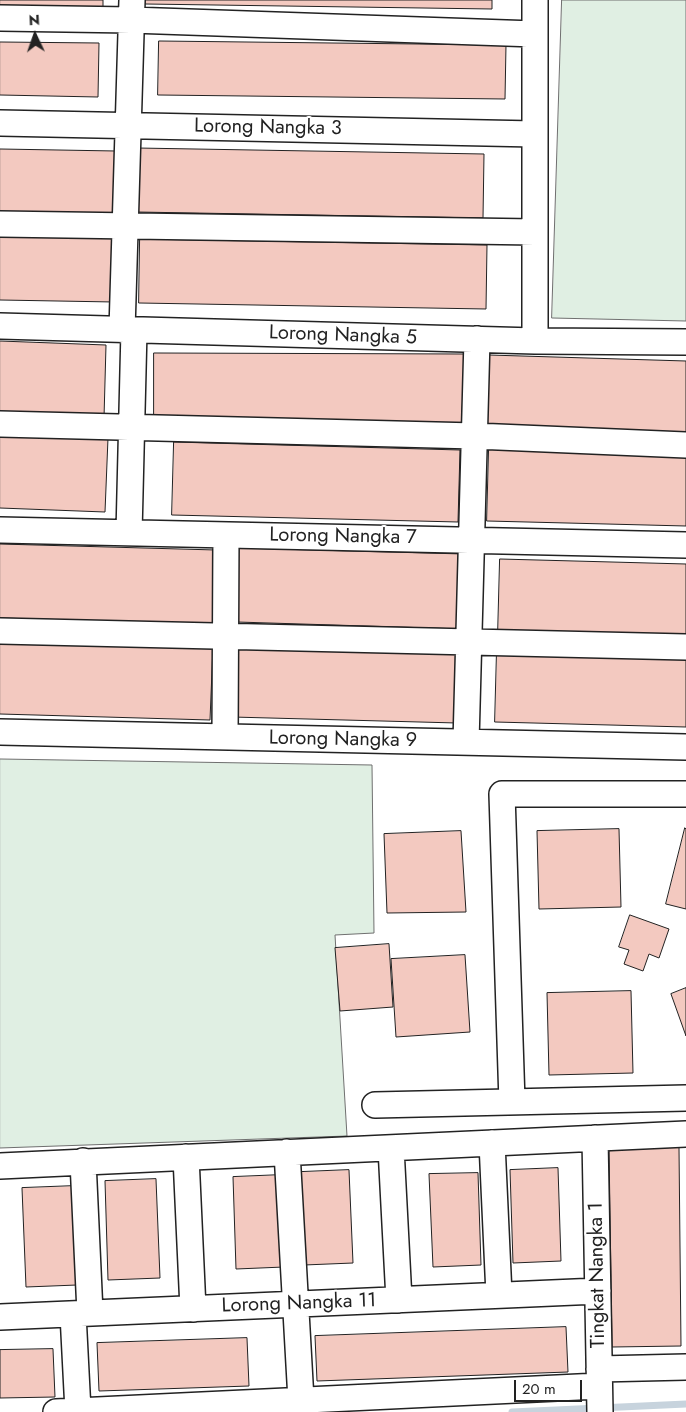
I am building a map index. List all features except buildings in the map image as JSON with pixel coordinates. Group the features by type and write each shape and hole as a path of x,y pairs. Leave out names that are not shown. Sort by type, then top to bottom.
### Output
{"street":[{"path":"535,0 535,341"},
{"path":"0,18 132,10 535,34"},
{"path":"129,533 131,427 125,226 132,10"},
{"name":"Lorong Nangka 3","path":"0,123 535,134"},
{"path":"0,224 535,232"},
{"name":"Lorong Nangka 5","path":"0,326 535,341 686,342"},
{"path":"466,742 477,339"},
{"path":"0,424 475,436 686,445"},
{"name":"Lorong Nangka 7","path":"0,530 686,545"},
{"path":"225,737 226,535"},
{"path":"0,631 686,647"},
{"name":"Lorong Nangka 9","path":"0,732 686,747"},
{"path":"512,1102 502,794 686,794"},
{"path":"375,1105 686,1098"},
{"path":"0,1166 686,1134"},
{"name":"Tingkat Nangka 1","path":"595,1138 599,1390"},
{"path":"492,1143 499,1295"},
{"path":"391,1148 399,1300"},
{"path":"287,1152 301,1400"},
{"path":"186,1157 193,1309"},
{"path":"83,1162 81,1314 67,1411 301,1400 599,1390 686,1368"},
{"name":"Lorong Nangka 11","path":"0,1317 598,1291"}],"green space":[{"path":"562,0 686,0 686,321 552,318"},
{"path":"0,759 372,765 374,933 335,935 347,1136 0,1148"}],"waterway":[{"path":"512,1412 686,1404"}]}
